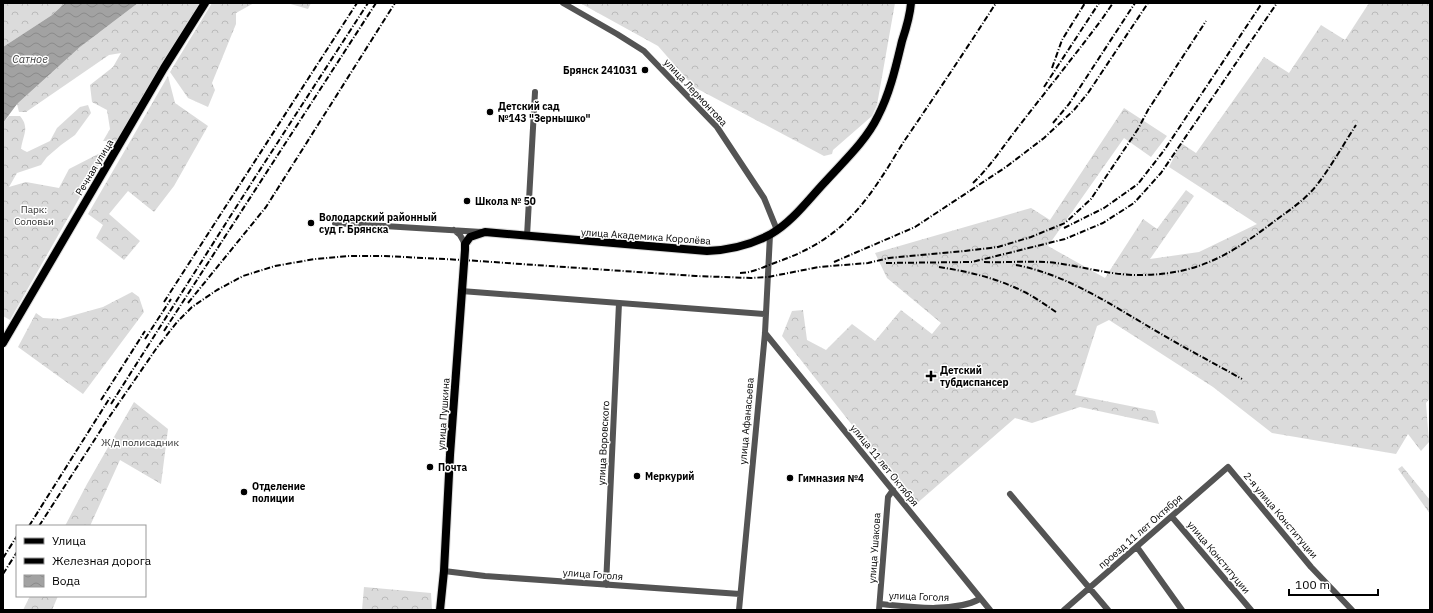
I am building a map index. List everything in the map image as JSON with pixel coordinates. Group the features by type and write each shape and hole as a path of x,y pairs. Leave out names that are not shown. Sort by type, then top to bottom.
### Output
{"main road":[{"name":"Речная улица","path":"3,343 164,68 205,3"},
{"name":"улица Академика Королёва","path":"485,232 707,251 733,248 752,243 770,235 792,218 869,132 878,117 886,97 898,58 911,3"},
{"path":"465,244 470,237 485,232"},
{"name":"улица Пушкина","path":"440,610 444,571 450,455 465,244"}],"street":[{"name":"улица Лермонтова","path":"563,3 618,34 644,51 717,127 764,198 778,230"},
{"path":"527,236 535,92"},
{"name":"улица Академика Королёва","path":"335,224 485,232"},
{"path":"454,230 460,235 465,244"},
{"name":"улица Афанасьева","path":"739,610 765,333 770,235"},
{"path":"461,291 765,314"},
{"name":"улица Воровского","path":"606,585 619,303"},
{"name":"улица 11 лет Октября","path":"765,333 990,610"},
{"name":"проезд 11 лет Октября","path":"1064,610 1228,467"},
{"name":"2-я улица Конституции","path":"1228,467 1311,567 1352,610"},
{"name":"улица Ушакова","path":"879,607 888,497 893,490"},
{"path":"1010,494 1108,610"},
{"name":"улица Конституции","path":"1172,517 1251,610"},
{"path":"1137,547 1182,610"},
{"name":"улица Гоголя","path":"444,571 485,576 740,594"},
{"name":"улица Гоголя","path":"879,607 924,608 959,606 971,604 980,599"}],"green space":[{"path":"3,3 65,3 52,15 3,47"},
{"path":"138,3 201,3 119,141 103,141 110,129 107,110 92,102 90,85 113,67 121,53 109,55 26,112 19,112 17,104 80,47"},
{"path":"212,3 254,3 236,13 236,24 212,83 215,90 208,107 188,98 170,72"},
{"path":"287,3 311,3 308,9"},
{"path":"580,3 895,3 877,105 872,116 833,150 832,154 824,156 694,87 658,46"},
{"path":"1369,3 1430,3 1430,398 1426,403 1429,442 1421,451 1408,434 1396,454 1272,433 1213,387 1109,320 1097,326 1075,395 1155,411 1159,424 1080,407 1032,423 1015,418 915,505 782,336 792,311 803,310 807,340 826,350 852,324 875,341 901,310 932,334 941,323 887,278 875,253 1031,208 1050,220 1124,108 1167,136 1151,157 1124,138 1048,246 1105,278 1143,219 1157,229 1186,190 1194,196 1150,259 1199,252 1257,224 1169,167 1181,143 1196,153 1264,57 1289,73 1321,25 1345,40"},
{"path":"168,76 175,103 208,126 174,186 154,212 128,191 109,214 140,241 124,260 96,238 103,225 88,214"},
{"name":"Парк: Соловьи","path":"88,105 91,113 75,135 47,157 41,165 17,173 9,187 26,182 59,188 69,169 110,148 89,181 10,320 3,316 3,123 9,116 20,116 25,124 25,132 21,149 27,152 50,141 57,128 80,107"},
{"path":"132,292 139,297 144,312 83,394 18,347 36,313 43,318 60,319 103,307"},
{"name":"Ж/д полисадник","path":"134,402 168,429 161,484 120,460 90,525 66,525"},
{"path":"1402,466 1430,500 1430,514 1398,469"},
{"path":"364,587 431,593 432,610 362,610"},
{"path":"30,597 58,597 52,610 23,610"}],"water":[{"name":"Сатное","path":"65,3 138,3 80,47 17,104 3,123 3,47 52,15"}],"railway":[{"path":"164,302 357,3"},
{"path":"111,404 368,3"},
{"path":"164,331 376,3"},
{"path":"188,303 266,207 395,3"},
{"path":"740,273 759,269 810,248 837,230 849,219 871,193 996,3"},
{"path":"1052,68 1062,40 1085,3"},
{"path":"1044,87 1099,3"},
{"path":"973,183 992,163 1113,3"},
{"path":"1053,123 1069,104 1135,3"},
{"path":"834,262 915,227 1006,167 1044,138 1074,110 1088,93 1148,3"},
{"path":"1064,228 1104,208 1138,184 1165,149 1262,3"},
{"path":"886,263 972,262 1065,239 1103,223 1134,203 1161,173 1277,3"},
{"path":"103,426 156,349 177,322 192,307 217,290 243,276 275,266 315,259 348,256 384,256 696,276 751,278 768,277 819,267 868,263 889,258 998,247 1031,237 1065,223 1091,199 1138,129 1148,110 1206,21"},
{"path":"984,262 1047,262 1110,273 1132,275 1163,274 1197,267 1212,261 1242,244 1301,201 1311,191 1332,164 1356,125"},
{"path":"1016,265 1034,269 1084,289 1242,379"},
{"path":"939,267 959,270 1007,284 1021,290 1056,312"},
{"path":"145,339 171,299"},
{"path":"101,400 145,331"},
{"path":"30,525 111,396"},
{"path":"40,525 106,422"},
{"path":"3,558 16,538"},
{"path":"3,574 16,554"}],"place":[{"name":"Брянск 241031","path":"645,70"},
{"name":"Детский сад №143 \"Зернышко\"","path":"490,112"},
{"name":"Школа № 50","path":"467,201"},
{"name":"Володарский районный суд г. Брянска","path":"311,223"},
{"name":"Детский тубдиспансер","path":"931,376"},
{"name":"Почта","path":"430,467"},
{"name":"Меркурий","path":"637,476"},
{"name":"Гимназия №4","path":"790,478"},
{"name":"Отделение полиции","path":"244,492"}]}
